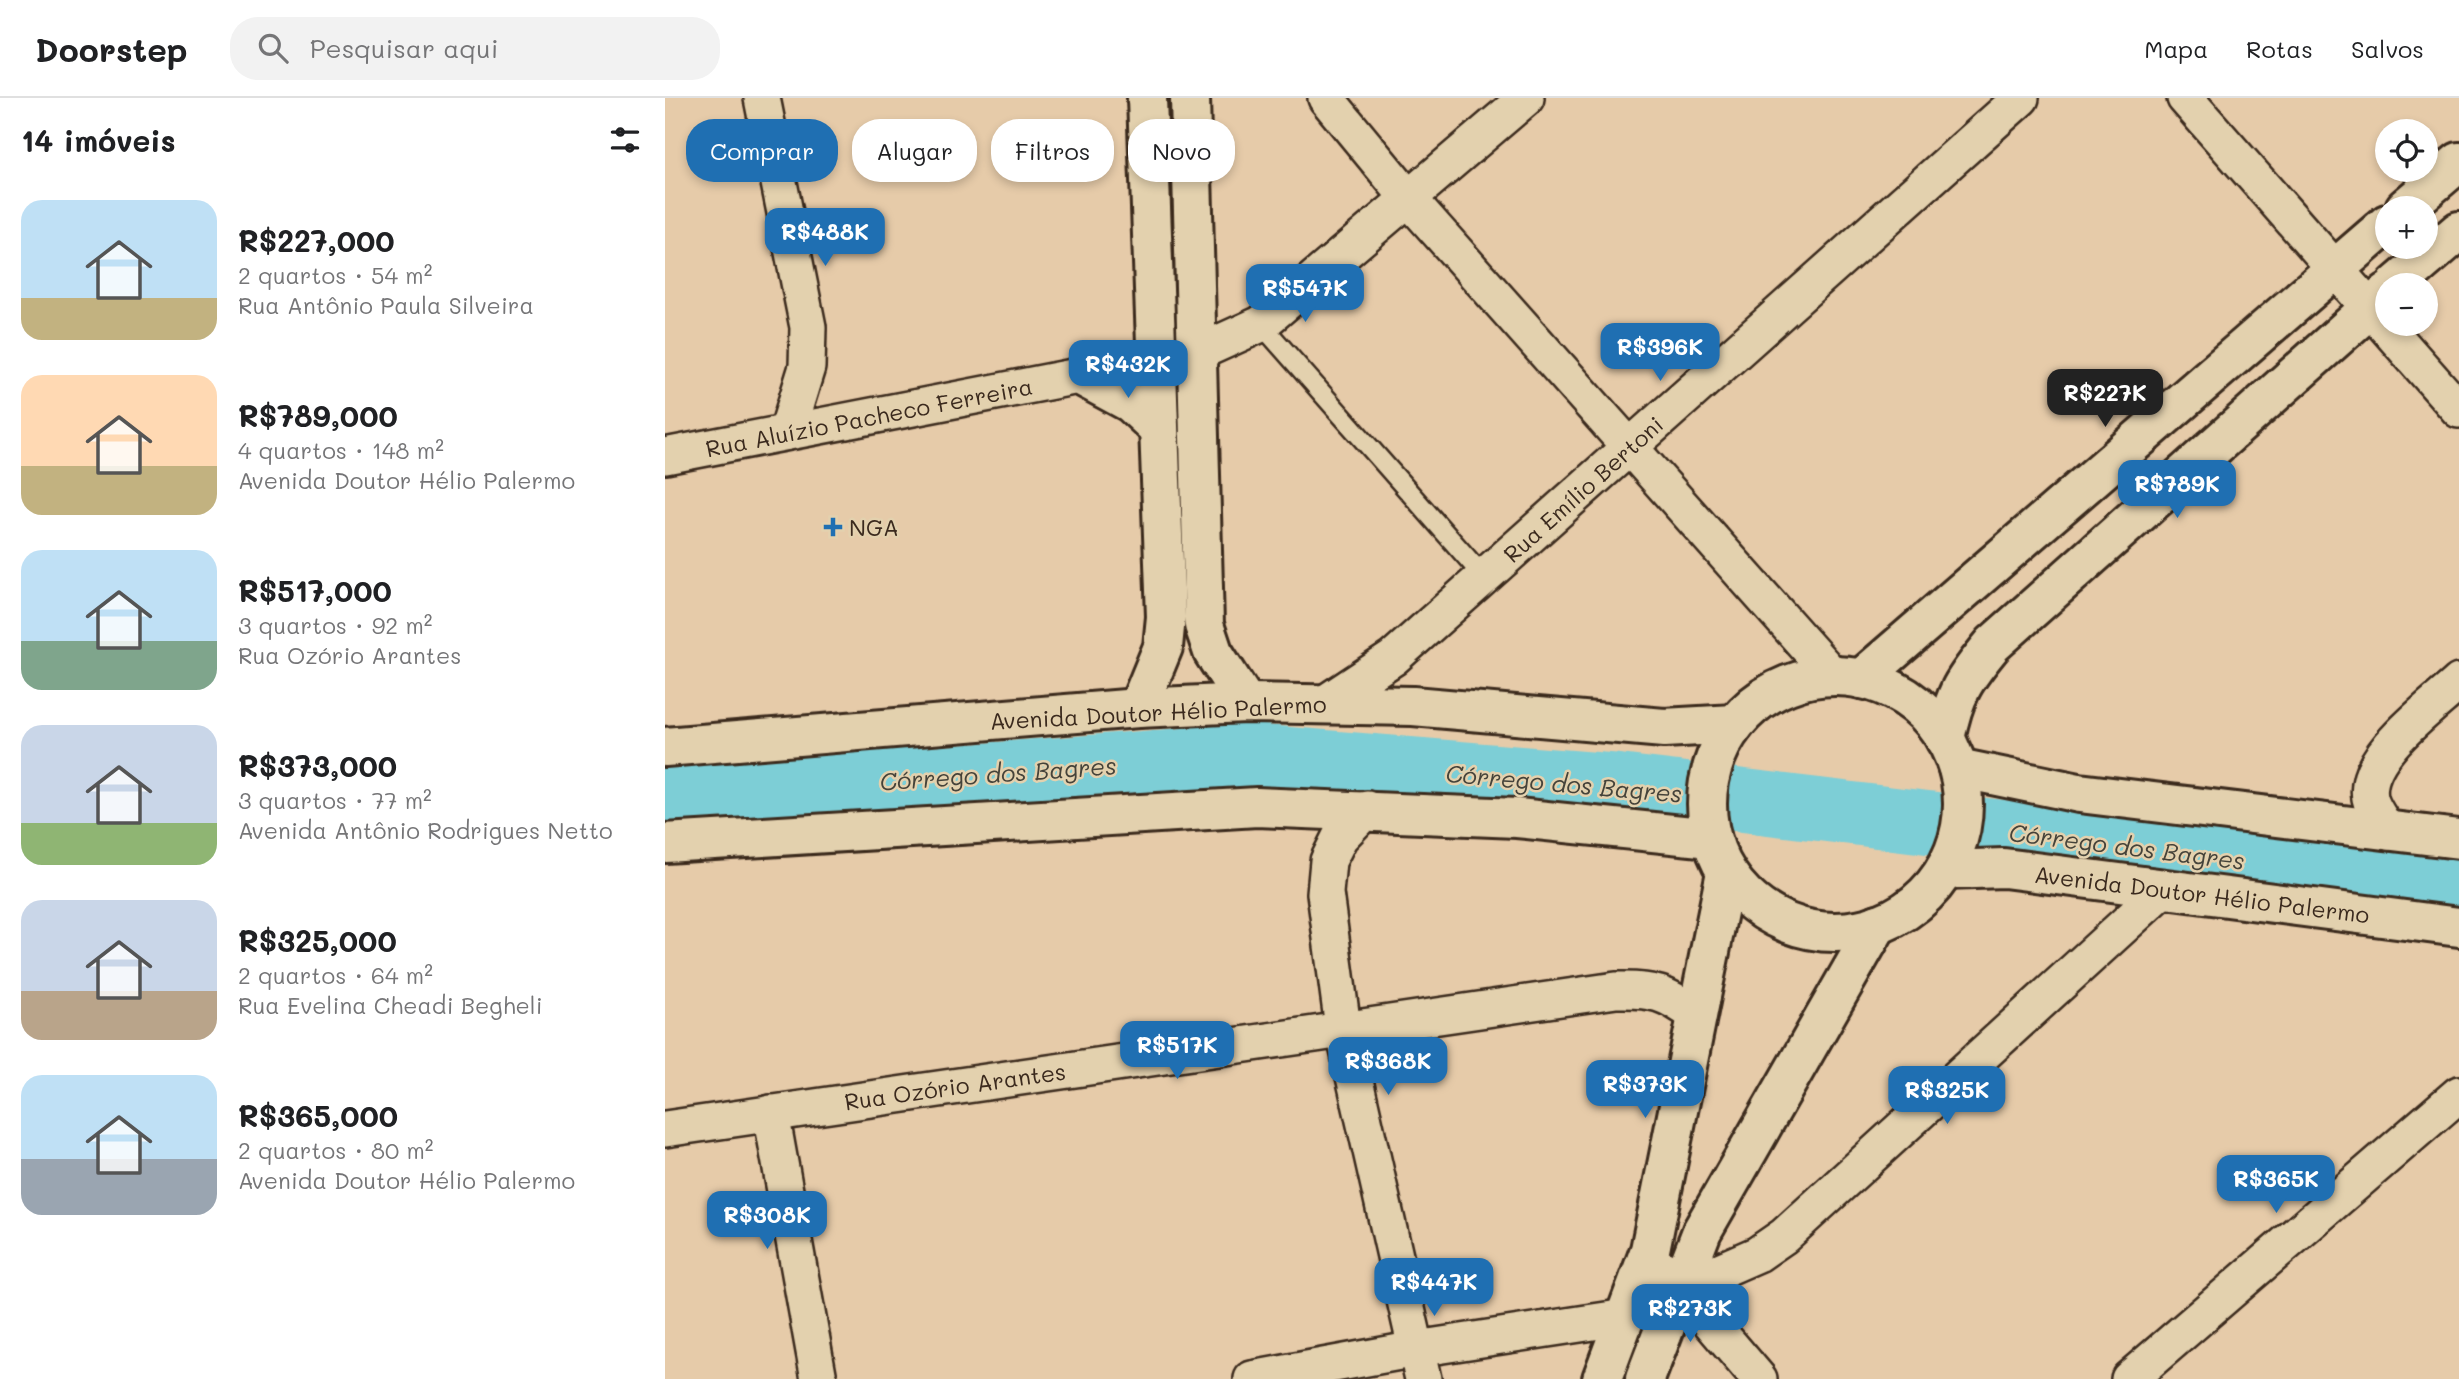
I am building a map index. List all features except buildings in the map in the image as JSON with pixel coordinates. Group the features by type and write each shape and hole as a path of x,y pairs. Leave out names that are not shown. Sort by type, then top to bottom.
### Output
{"street":[{"path":"762,98 808,327 807,367 787,432"},
{"path":"1138,708 1163,647 1166,617 1147,98"},
{"path":"1190,98 1204,625 1213,652 1246,703"},
{"path":"1326,98 1409,199 1630,448 1847,677"},
{"name":"Rua Aluízio Pacheco Ferreira","path":"665,456 1197,353 1261,324 1526,98"},
{"name":"Rua Emílio Bertoni","path":"1325,703 1393,658 2021,98"},
{"path":"2185,98 2336,269 2375,291"},
{"path":"2419,196 2459,162"},
{"path":"2410,273 2459,230"},
{"path":"1847,677 2375,235"},
{"path":"1715,844 1748,899 1777,918 1810,929 1844,931 1878,924 1905,911 1927,893 1951,856 1955,767 1952,704 1961,686 1993,644 2375,304"},
{"path":"2410,336 2459,410"},
{"path":"1081,376 1131,403 1159,429"},
{"path":"1602,1379 1650,1250 1696,1015 1715,844 1707,792 1712,765 1735,724 1769,694 1809,678 1847,677 1896,691 1925,713 1955,767 2079,793 2459,839"},
{"path":"2388,832 2370,799 2372,776 2385,750 2459,682"},
{"name":"Avenida Doutor Hélio Palermo","path":"665,747 1138,708 1246,703 1413,706 1664,728 1735,724"},
{"path":"665,843 1257,807 1367,809 1529,819 1715,844"},
{"path":"1367,809 1340,837 1328,861 1325,893 1343,1028 1420,1364"},
{"name":"Avenida Doutor Hélio Palermo","path":"1951,856 2004,868 2459,927"},
{"path":"1680,1288 1758,1254 1784,1236 2165,888"},
{"path":"1645,1379 1702,1231 1878,924"},
{"name":"Rua Ozório Arantes","path":"665,1129 1602,992 1647,989 1669,996 1696,1015"},
{"path":"2129,1379 2459,1094"},
{"path":"771,1114 819,1379"},
{"path":"1650,1250 1759,1379"},
{"path":"1252,1379 1420,1364 1626,1317"}],"lane":[{"path":"1261,324 1484,578"}],"waterway":[{"name":"Córrego dos Bagres","path":"665,798 1245,755 1614,785 2459,886"}],"place":[{"name":"NGA","path":"833,527"}]}
